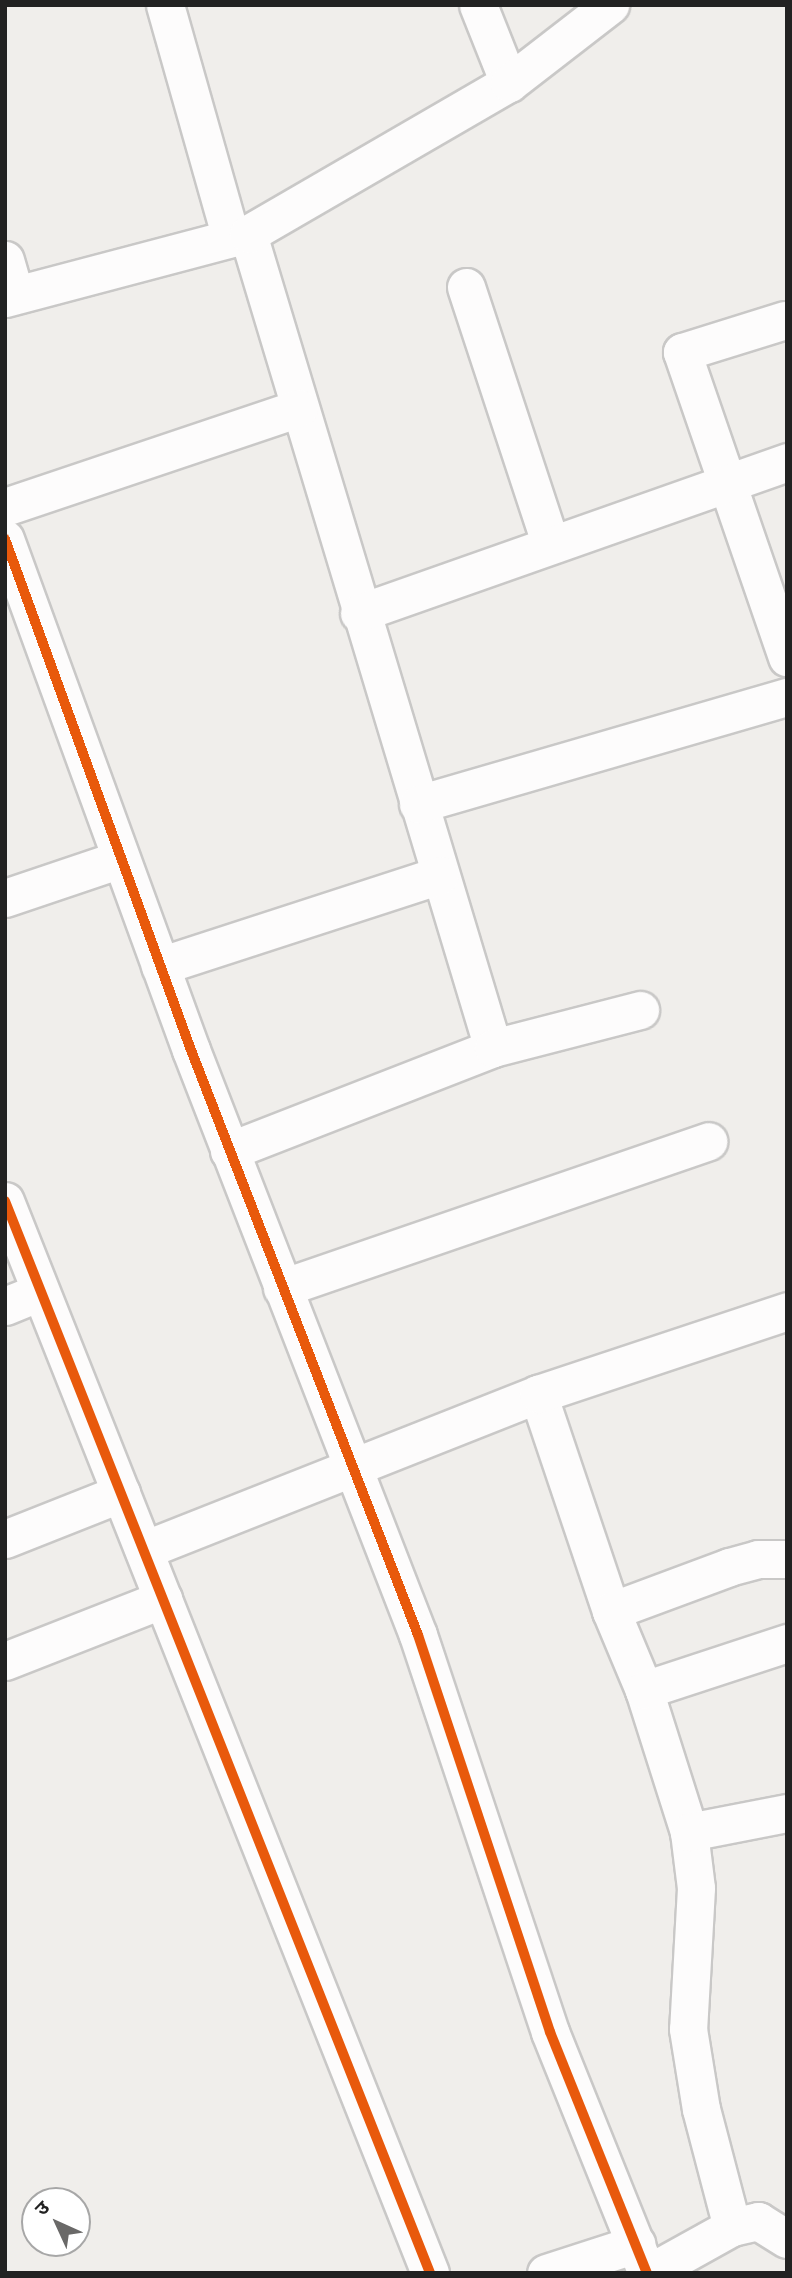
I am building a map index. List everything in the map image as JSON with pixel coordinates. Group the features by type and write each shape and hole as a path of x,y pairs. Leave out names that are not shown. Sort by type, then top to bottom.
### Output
{"street":[{"path":"165,5 299,408 359,613 494,1048"},
{"path":"478,5 509,83"},
{"path":"5,260 10,296 240,236 509,83 610,5"},
{"path":"466,287 550,542"},
{"path":"785,320 682,352 787,657"},
{"path":"5,507 299,408"},
{"path":"359,613 550,542 787,462"},
{"path":"5,539 229,1151 418,1635 550,2032 644,2263"},
{"path":"418,804 787,697"},
{"path":"5,898 121,859"},
{"path":"160,966 440,875"},
{"path":"229,1151 494,1048 639,1010"},
{"path":"282,1288 708,1141"},
{"path":"5,1201 430,2273"},
{"path":"5,1306 39,1292"},
{"path":"144,1550 538,1394 787,1311"},
{"path":"538,1394 611,1611 644,1690 689,1832 696,1888 688,2029 701,2109 766,2223 644,2263 546,2273"},
{"path":"5,1539 121,1493"},
{"path":"611,1611 749,1562 787,1559"},
{"path":"5,1661 163,1600"},
{"path":"644,1690 787,1643"},
{"path":"689,1832 787,1813"}],"cycle path":[{"path":"5,539 191,1050 418,1635 550,2032 647,2273"},
{"path":"5,1201 430,2273"}]}
